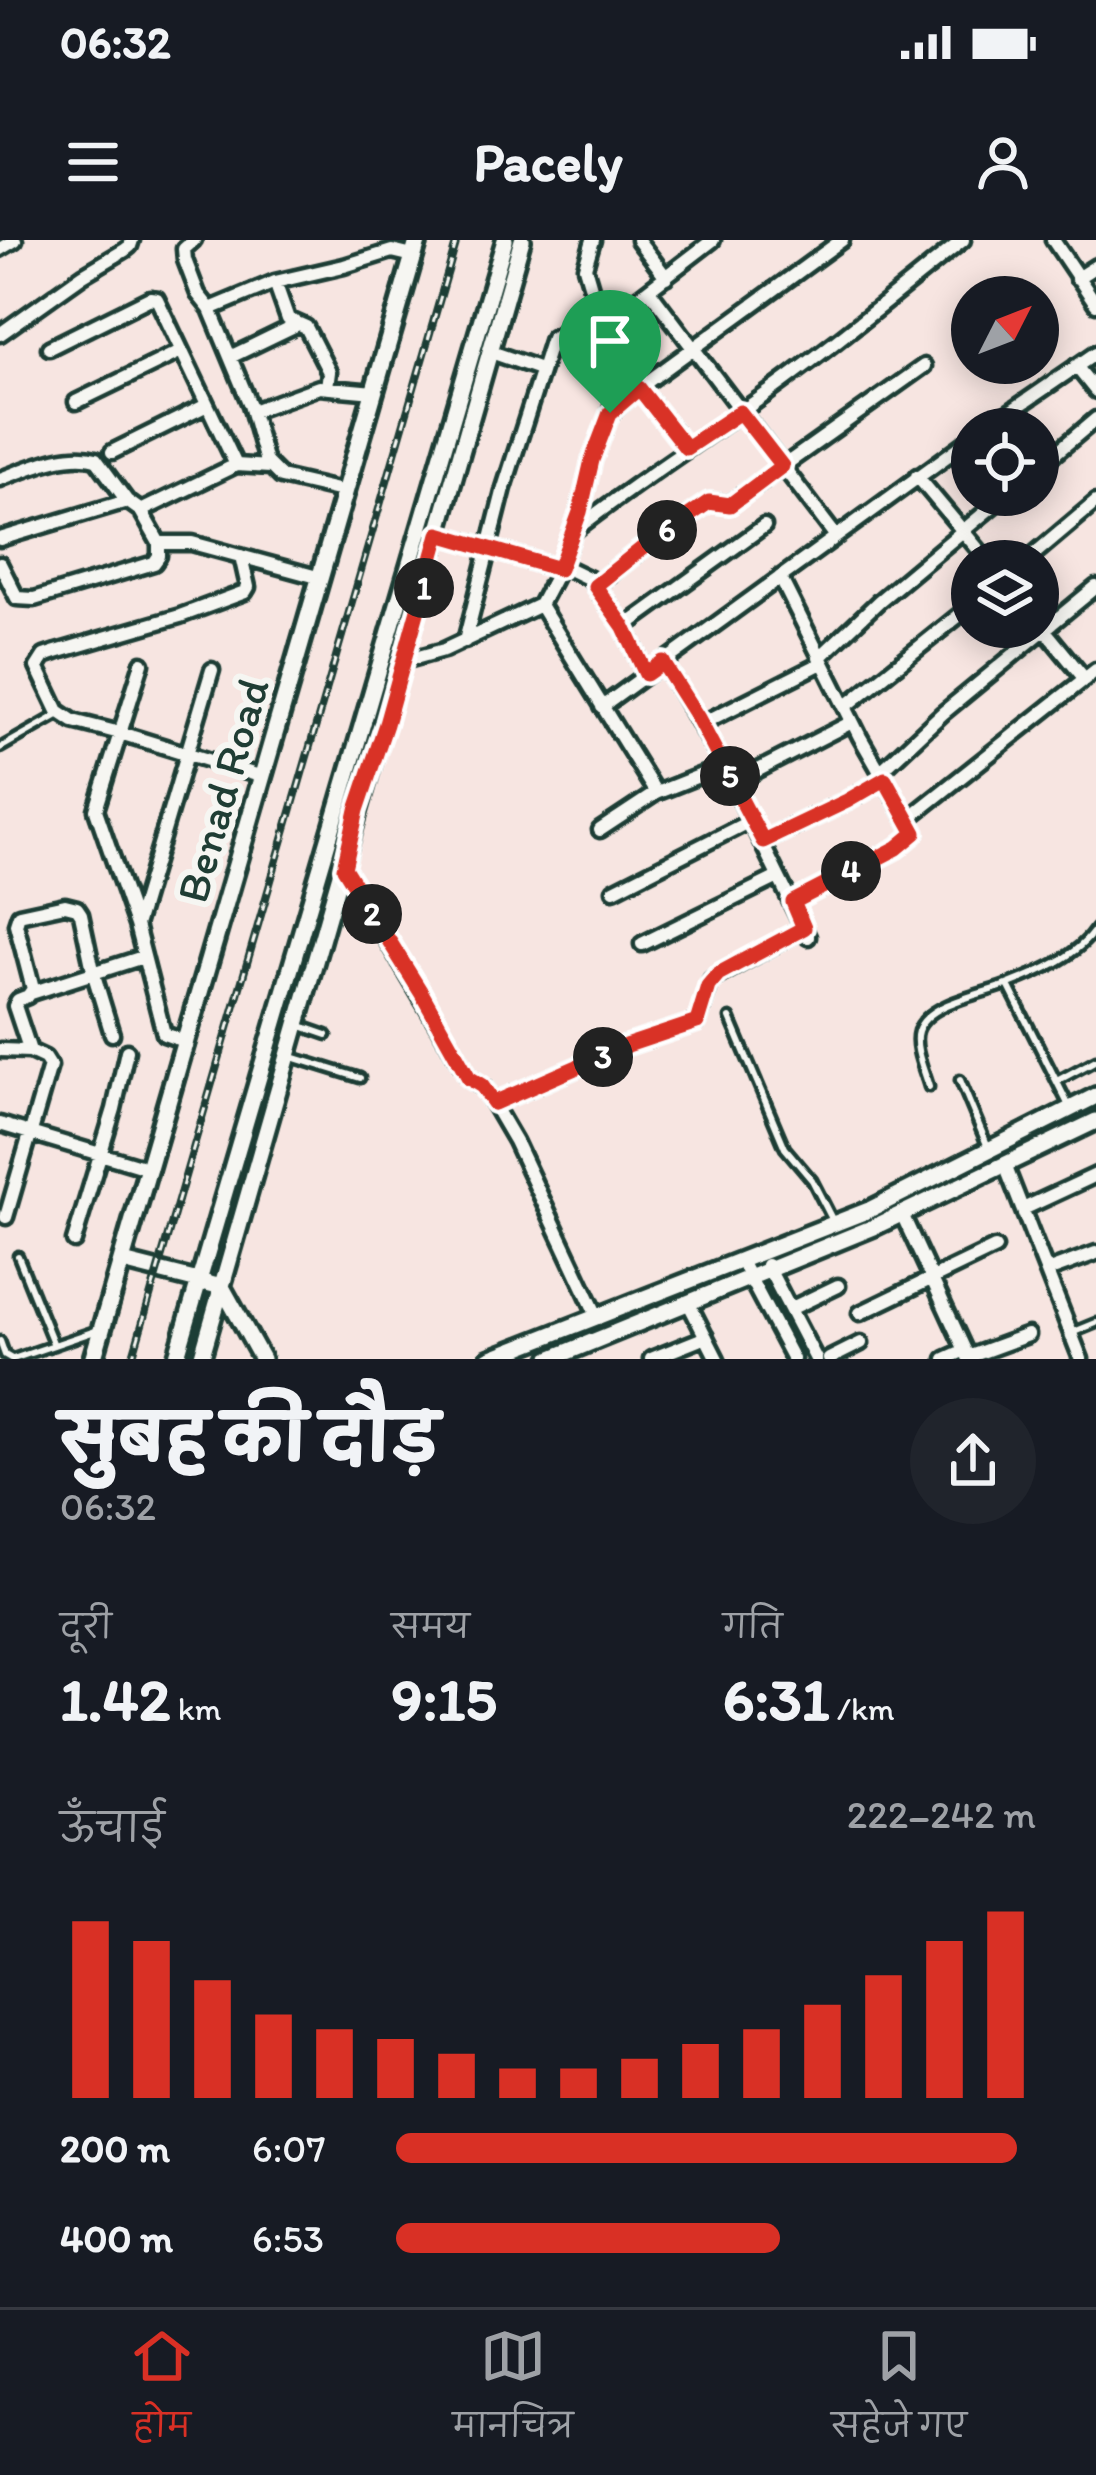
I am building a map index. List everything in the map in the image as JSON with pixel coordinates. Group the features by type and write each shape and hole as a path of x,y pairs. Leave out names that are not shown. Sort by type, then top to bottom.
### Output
{"main road":[{"name":"Benad Road","path":"93,1359 416,248"}],"street":[{"path":"0,249 15,240"},
{"path":"0,334 125,250 132,240"},
{"path":"194,240 184,249 185,260 253,411 270,467 281,477 346,492"},
{"path":"201,1359 404,661 430,531 505,240"},
{"path":"176,1359 307,906 491,352 522,240"},
{"path":"404,661 444,650 540,605 560,567 626,357 598,316 585,267 593,240"},
{"path":"638,240 666,277"},
{"path":"465,641 504,488 552,338 622,310 713,240"},
{"path":"610,413 842,240"},
{"path":"573,531 884,305 947,245 963,240"},
{"path":"1052,240 1096,304"},
{"path":"210,309 274,282 392,250 416,248"},
{"path":"1077,278 1096,266"},
{"path":"274,282 288,320 306,327 329,372 327,387"},
{"path":"649,290 835,536"},
{"path":"49,347 150,298 157,299 236,466"},
{"path":"230,357 296,325"},
{"path":"76,402 182,350"},
{"path":"491,352 541,369"},
{"path":"1015,408 1096,353"},
{"path":"595,586 709,502 730,505 924,366"},
{"path":"1076,366 1096,391"},
{"path":"253,411 319,387 374,392"},
{"path":"639,388 686,448"},
{"path":"112,452 207,405"},
{"path":"1059,450 1096,419"},
{"path":"602,707 951,453"},
{"path":"0,479 50,461 89,455 141,511 159,543 154,563 34,599 17,598 0,564"},
{"path":"141,511 236,466 270,467"},
{"path":"917,476 971,540"},
{"path":"0,539 127,501"},
{"path":"1051,540 1096,502"},
{"path":"701,724 820,661 879,601 982,516"},
{"path":"624,627 764,526"},
{"path":"430,531 590,579 624,627 646,674"},
{"path":"159,543 192,543 321,578"},
{"path":"241,556 245,592 44,656 37,667 51,699 73,721 263,777"},
{"path":"780,577 852,722 915,833 897,848 793,902"},
{"path":"1059,613 1096,587"},
{"path":"540,605 656,793"},
{"path":"845,707 951,622"},
{"path":"908,819 1090,674 1059,644"},
{"path":"763,841 847,801 882,776 912,740 1016,648"},
{"path":"494,1103 628,1045 697,1022 708,986 718,974 806,933 733,783 663,662"},
{"path":"142,663 96,810 136,925 164,1034 187,1042"},
{"path":"136,925 212,670"},
{"path":"733,783 852,722"},
{"path":"600,830 656,793 724,766"},
{"path":"614,890 752,820"},
{"path":"344,868 469,1078 494,1103 598,1318"},
{"path":"642,944 778,877"},
{"path":"31,994 16,924 19,915 64,905 77,908 112,1034"},
{"path":"30,1051 15,1006 18,1000 143,957"},
{"path":"0,1050 30,1051 50,1066 6,1217"},
{"path":"74,1241 127,1052"},
{"path":"765,1261 835,1224 890,1214 990,1150 1096,1096"},
{"path":"490,1359 890,1214 1096,1121"},
{"path":"0,1124 150,1169"},
{"path":"1005,1165 1082,1359"},
{"path":"1023,1209 1096,1175"},
{"path":"890,1214 932,1279 967,1355"},
{"path":"860,1312 995,1248"},
{"path":"1047,1271 1096,1253"},
{"path":"765,1261 816,1359"},
{"path":"123,1262 222,1287 262,1359"},
{"path":"550,1359 688,1302 746,1269"},
{"path":"746,1269 793,1359"},
{"path":"790,1309 838,1286"},
{"path":"688,1302 716,1359"},
{"path":"945,1359 1028,1335"},
{"path":"652,1359 706,1337"},
{"path":"830,1359 861,1342"}],"lane":[{"path":"0,748 61,713"},
{"path":"929,1087 918,1046 922,1024 957,1000 1008,986 1073,953 1096,928"},
{"path":"1008,986 1070,1109"},
{"path":"730,1018 785,1148 812,1180 835,1224"},
{"path":"298,1025 327,1035"},
{"path":"289,1056 360,1078"},
{"path":"1056,1081 1096,1060"},
{"path":"960,1080 990,1150"},
{"path":"18,1256 54,1345"},
{"path":"1070,1334 1096,1323"},
{"path":"0,1341 5,1355 12,1359 102,1329"}],"railway":[{"path":"132,1359 457,240"}],"route":[{"path":"639,388 686,448 740,412 782,466 730,505 709,502 595,586 624,627 646,674 663,662 763,841 885,779 915,833 897,848 793,902 804,928 711,980 697,1022 628,1045 494,1103 469,1078 344,868 439,534 559,569 610,413 639,388"}]}
